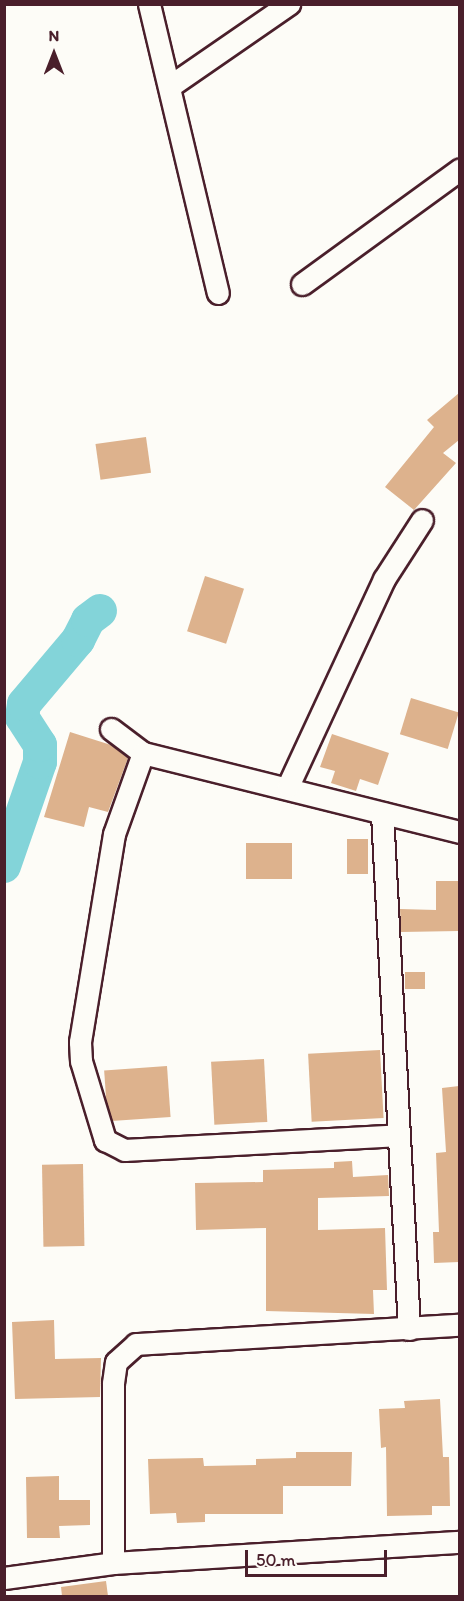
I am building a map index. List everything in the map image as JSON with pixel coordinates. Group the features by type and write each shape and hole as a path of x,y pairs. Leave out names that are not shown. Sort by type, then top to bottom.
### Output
{"street":[{"path":"149,4 218,293"},
{"path":"170,86 289,4"},
{"path":"302,284 459,169"},
{"path":"288,786 384,579 422,520"},
{"path":"111,729 143,753 288,786 459,832"},
{"path":"143,753 114,834 80,1042 81,1061 105,1140 125,1150 399,1134"},
{"path":"382,813 409,1329"},
{"path":"113,1563 113,1383 116,1362 136,1344 459,1325"},
{"path":"4,1578 113,1563 459,1542"}],"building":[{"path":"459,393 459,440 443,453 456,463 414,510 385,487 434,427 427,420"},
{"path":"146,437 151,473 101,480 95,444"},
{"path":"205,576 244,589 226,644 187,631"},
{"path":"411,698 459,713 448,749 400,734"},
{"path":"70,732 111,745 128,758 108,812 89,807 84,827 44,817"},
{"path":"332,734 389,753 378,785 360,779 356,791 331,783 335,771 320,767"},
{"path":"347,839 368,839 368,874 347,874"},
{"path":"246,843 292,843 292,879 246,879"},
{"path":"436,881 459,881 459,931 401,932 400,909 436,910"},
{"path":"405,972 425,972 425,989 405,989"},
{"path":"380,1050 384,1118 312,1122 308,1054"},
{"path":"264,1059 267,1122 214,1125 211,1062"},
{"path":"167,1066 171,1117 108,1121 104,1070"},
{"path":"459,1086 459,1262 434,1263 433,1232 439,1232 436,1153 446,1152 442,1088"},
{"path":"352,1161 353,1177 388,1175 389,1196 318,1198 318,1230 385,1228 387,1290 373,1290 374,1314 266,1311 266,1228 196,1230 195,1183 263,1182 263,1170 334,1168 334,1162"},
{"path":"83,1164 84,1246 43,1247 42,1165"},
{"path":"54,1320 55,1359 101,1358 100,1397 15,1399 12,1322"},
{"path":"440,1399 443,1457 449,1457 450,1506 432,1506 432,1515 387,1516 386,1447 381,1448 379,1409 405,1408 404,1401"},
{"path":"296,1452 352,1452 351,1486 283,1486 283,1514 205,1514 205,1522 177,1523 176,1513 150,1514 148,1459 203,1458 204,1466 256,1465 256,1459 296,1458"},
{"path":"59,1476 59,1500 90,1500 90,1525 59,1526 60,1538 27,1538 26,1477"},
{"path":"106,1581 108,1596 62,1596 61,1587"}],"waterway":[{"path":"4,866 40,762 40,745 22,717 24,704 78,640 88,620 100,611"}]}
